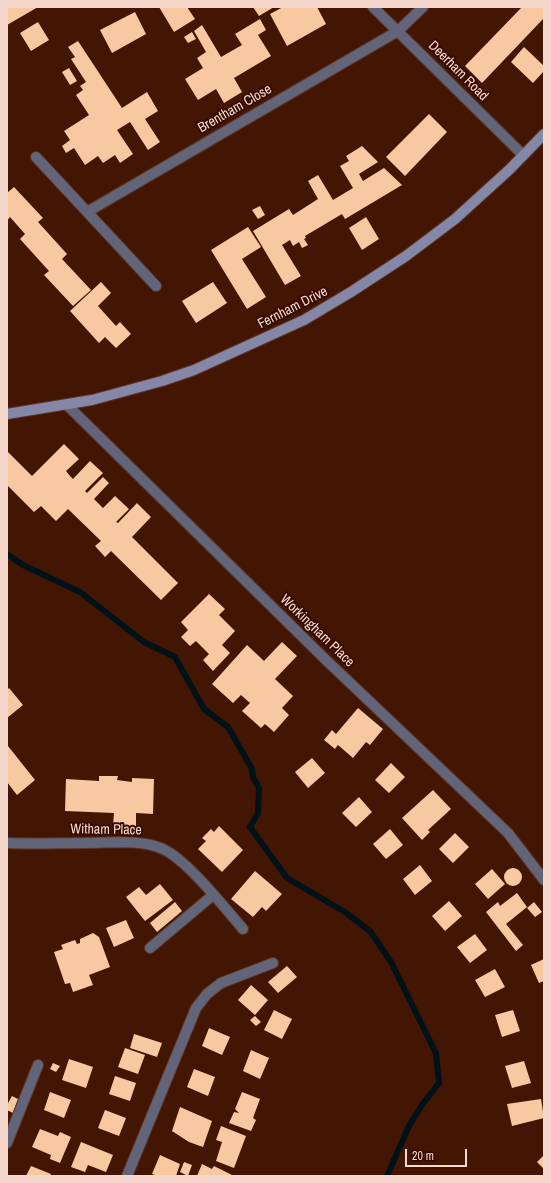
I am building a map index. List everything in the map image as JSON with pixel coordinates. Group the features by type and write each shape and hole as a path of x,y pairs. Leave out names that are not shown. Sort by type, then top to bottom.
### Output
{"street":[{"name":"Deerham Road","path":"373,7 523,155"},
{"name":"Brentham Close","path":"87,212 398,31 423,7"},
{"name":"Fernham Drive","path":"7,414 92,400 162,381 194,370 304,320 406,256 455,218 544,134"},
{"path":"36,157 156,286"},
{"name":"Workingham Place","path":"67,405 320,654 508,833 544,880"},
{"name":"Witham Place","path":"7,843 122,843 144,844 162,849 174,856 213,895 243,929"},
{"path":"150,948 213,895"},
{"path":"127,1176 196,1008 207,994 221,983 273,963"},
{"path":"7,1143 38,1065"}],"building":[{"path":"7,7 38,7 7,25"},
{"path":"159,7 187,7 195,19 174,32"},
{"path":"253,7 274,7 259,16"},
{"path":"283,7 317,7 326,24 287,46 270,14"},
{"path":"522,7 544,7 544,18 482,83 465,66"},
{"path":"135,12 146,34 112,53 100,30"},
{"path":"260,19 266,30 258,35 271,56 234,78 242,92 224,103 216,89 198,100 185,79 203,68 197,58 206,52 194,31 202,25 221,57 242,45 235,34"},
{"path":"38,22 49,40 31,51 20,33"},
{"path":"192,32 196,39 188,43 184,37"},
{"path":"78,41 122,108 147,92 158,111 145,119 160,142 148,150 130,122 117,130 133,154 120,163 115,155 103,163 98,156 85,165 74,148 66,153 62,146 70,140 64,131 89,115 76,95 83,90 80,86 86,82 71,59 75,57 68,47"},
{"path":"524,47 544,66 544,71 533,83 511,62"},
{"path":"69,68 77,81 70,85 62,72"},
{"path":"429,114 447,132 405,176 386,157"},
{"path":"362,146 378,162 359,174 363,181 384,168 402,185 345,219 342,214 305,236 306,238 304,239 308,245 302,248 299,242 293,246 290,240 282,245 301,276 285,285 253,231 289,209 293,215 318,199 308,181 318,175 333,200 353,188 340,166 349,161 346,156"},
{"path":"14,187 43,218 38,222 67,254 62,259 91,290 73,306 44,275 49,271 20,239 25,234 10,217 7,221 7,193"},
{"path":"260,206 265,215 258,219 252,210"},
{"path":"366,217 379,239 362,250 349,228"},
{"path":"248,227 261,247 242,259 266,297 247,309 211,250"},
{"path":"101,282 111,293 98,306 116,326 120,322 131,334 116,348 105,337 99,343 70,311"},
{"path":"213,282 227,303 196,323 182,301"},
{"path":"64,444 79,459 66,471 73,479 90,461 103,473 85,491 87,493 103,477 109,483 94,499 103,508 115,496 129,509 116,522 118,523 137,503 151,517 132,537 178,583 161,600 111,551 105,557 95,546 101,541 68,509 56,521 41,506 34,512 7,485 7,451 32,476"},
{"path":"209,594 225,609 219,615 235,631 222,645 230,653 213,671 203,660 209,654 196,641 190,646 181,637 188,630 181,622"},
{"path":"282,642 297,656 275,679 293,696 282,708 289,715 274,732 265,724 261,728 242,711 250,703 241,695 233,703 212,684 247,645 264,661"},
{"path":"9,688 23,705 7,718 7,690"},
{"path":"358,708 383,729 370,745 366,742 353,758 338,745 335,749 324,740 332,730 336,734"},
{"path":"8,746 35,780 17,795 7,782"},
{"path":"312,758 325,773 308,788 295,772"},
{"path":"391,763 405,777 389,793 375,780"},
{"path":"99,776 118,776 117,780 132,782 132,778 154,779 153,814 136,813 136,827 113,826 114,813 65,811 66,779 99,781"},
{"path":"433,790 451,809 428,830 430,832 422,840 402,818"},
{"path":"359,797 372,812 356,827 342,813"},
{"path":"219,826 243,850 222,872 198,849 206,841 202,838 211,829 214,832"},
{"path":"390,829 403,845 386,859 373,844"},
{"path":"455,833 469,847 453,863 439,849"},
{"path":"420,865 432,881 415,895 403,879"},
{"path":"513,868 519,871 522,877 519,883 513,886 507,883 504,877 507,871"},
{"path":"492,869 505,884 488,899 475,884"},
{"path":"255,871 282,894 266,911 262,907 253,917 231,899"},
{"path":"160,884 173,900 145,921 126,897 139,887 146,895"},
{"path":"517,893 527,907 506,924 523,945 516,951 486,912 498,902 500,906"},
{"path":"449,901 462,916 445,931 432,916"},
{"path":"175,902 182,911 157,932 150,923"},
{"path":"534,902 542,912 535,917 527,908"},
{"path":"126,920 134,938 114,947 106,928"},
{"path":"93,933 99,937 110,967 89,975 93,985 73,992 70,983 65,984 54,952 63,949 61,945 75,940 77,944 80,943 80,939"},
{"path":"475,934 487,950 470,963 457,947"},
{"path":"544,959 544,981 539,983 531,965"},
{"path":"287,966 297,977 278,993 268,982"},
{"path":"495,969 505,987 485,997 475,980"},
{"path":"251,985 268,1000 255,1015 238,1000"},
{"path":"274,1010 292,1019 282,1039 264,1030"},
{"path":"513,1010 520,1031 502,1037 495,1015"},
{"path":"255,1016 261,1022 256,1026 250,1020"},
{"path":"209,1028 230,1037 222,1055 202,1046"},
{"path":"134,1034 162,1043 157,1057 130,1048"},
{"path":"125,1048 145,1055 138,1074 118,1067"},
{"path":"251,1050 269,1058 260,1079 243,1071"},
{"path":"69,1059 93,1067 86,1088 62,1080"},
{"path":"524,1061 531,1083 512,1088 505,1066"},
{"path":"53,1063 60,1066 56,1072 50,1069"},
{"path":"194,1069 215,1077 208,1096 187,1087"},
{"path":"115,1076 136,1083 130,1101 109,1094"},
{"path":"50,1092 71,1100 64,1118 44,1110"},
{"path":"242,1092 260,1099 253,1118 256,1120 251,1131 229,1123 234,1112 239,1113 235,1109"},
{"path":"12,1096 18,1099 13,1113 7,1110 7,1105"},
{"path":"541,1099 544,1118 512,1126 507,1104"},
{"path":"180,1107 212,1121 203,1147 189,1142 172,1131"},
{"path":"105,1110 126,1118 119,1136 98,1128"},
{"path":"221,1126 246,1136 234,1168 216,1161 222,1142 216,1140"},
{"path":"40,1129 58,1136 60,1132 71,1137 60,1163 50,1159 51,1155 32,1147"},
{"path":"81,1142 113,1155 106,1172 88,1165 85,1172 71,1167"},
{"path":"160,1155 180,1164 176,1176 158,1176 152,1174"},
{"path":"544,1155 544,1169 537,1162"},
{"path":"184,1162 192,1165 188,1176 180,1172"},
{"path":"202,1164 212,1169 214,1166 232,1175 197,1176"},
{"path":"31,1166 51,1174 50,1176 26,1176"}],"waterway":[{"path":"7,554 23,565 80,592 144,642 175,657 204,709 228,727 252,769 253,777 259,788 258,813 250,827 287,878 345,912 370,931 391,962 436,1053 439,1083 422,1105 409,1126 387,1176"}]}
